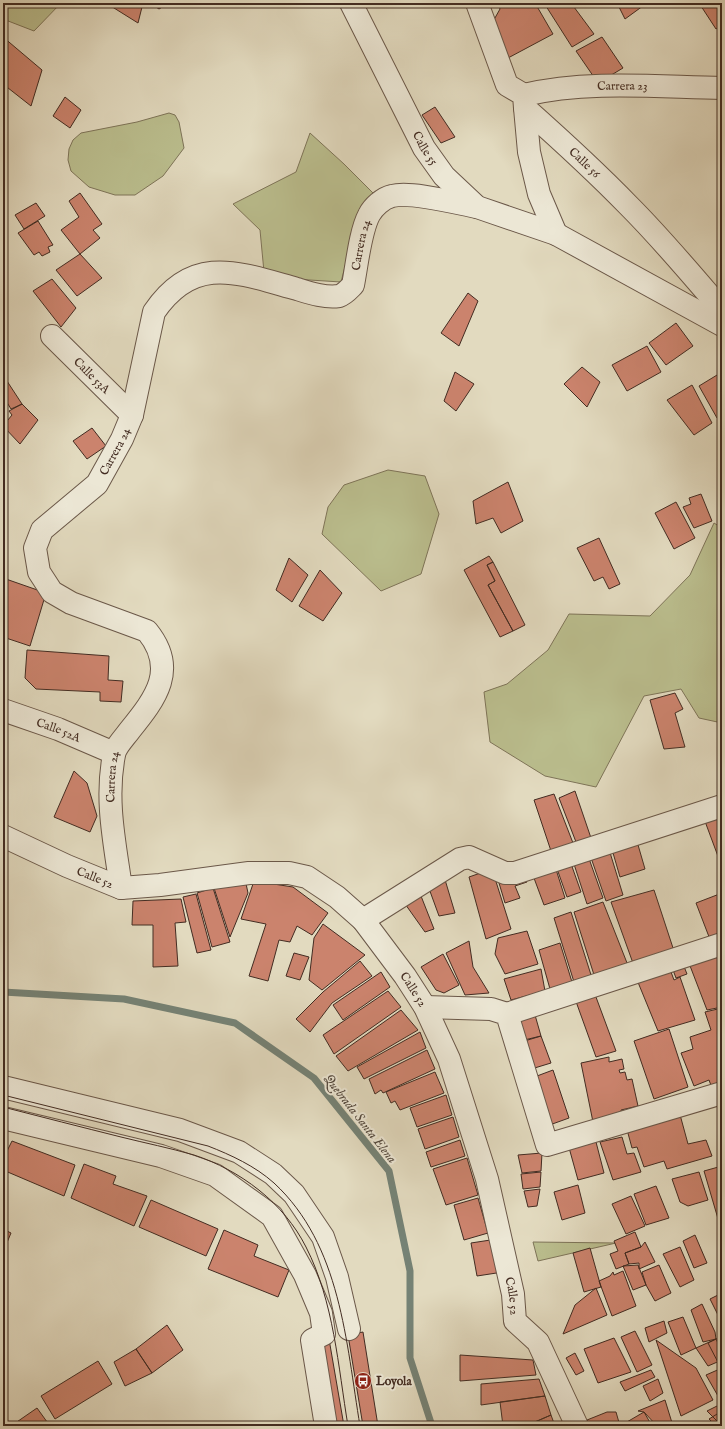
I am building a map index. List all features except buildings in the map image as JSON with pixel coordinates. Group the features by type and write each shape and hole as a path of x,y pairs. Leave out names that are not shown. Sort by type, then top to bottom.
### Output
{"street":[{"name":"Calle 55","path":"351,3 424,148 444,176 477,207 556,234 722,325"},
{"name":"Calle 56","path":"477,3 507,85 629,206 683,264 722,310"},
{"name":"Carrera 23","path":"524,102 552,89 580,87 722,88"},
{"path":"524,102 529,152 539,194 556,234"},
{"name":"Carrera 24","path":"121,888 110,814 109,791 114,753 142,716 158,689 164,662 156,642 147,632 71,603 52,592 39,572 35,548 42,530 97,484 122,439 132,415 154,312 164,298 177,285 195,276 214,271 250,276 323,296 340,296 347,292 353,285 365,227 369,215 377,205 391,196 405,194 477,207"},
{"name":"Calle 53A","path":"52,336 132,415"},
{"name":"Calle 52A","path":"3,710 58,729 114,753"},
{"path":"362,920 460,859 469,857 505,873 515,873 722,806"},
{"name":"Calle 52","path":"3,836 67,866 121,888 160,885 249,873 289,873 307,877 337,897 362,920 405,976 425,1006 449,1059 487,1179 513,1294 515,1320 538,1342 577,1426"},
{"path":"425,1006 491,1009 507,1014 722,944"},
{"path":"507,1014 547,1145 722,1093"},
{"path":"3,1087 180,1130 239,1152 273,1174 294,1194 323,1237 337,1277 349,1329"},
{"path":"3,1118 161,1156 215,1175 272,1216 305,1275 321,1313 324,1334 312,1340 326,1426"}],"green space":[{"path":"3,3 61,3 34,31 3,19"},
{"path":"169,113 175,115 179,122 184,148 163,176 135,195 115,195 89,187 71,171 68,160 69,149 73,140 81,133 137,122"},
{"path":"310,133 373,193 357,220 341,282 294,279 264,272 260,230 233,204 296,172"},
{"path":"388,470 425,476 439,514 421,574 381,591 322,534 328,507 344,485"},
{"path":"714,523 722,528 722,723 699,718 681,689 644,696 596,787 545,776 490,742 484,692 507,684 548,650 569,614 650,616 690,575"},
{"path":"533,1242 616,1243 538,1261"}],"waterway":[{"name":"Quebrada Santa Elena","path":"3,992 124,999 235,1023 314,1078 389,1171 410,1271 410,1358 432,1426"}],"tram line":[{"path":"3,1095 208,1146 259,1171 274,1183 296,1208 314,1235 327,1265 337,1296 344,1329 360,1426"},
{"path":"3,1107 194,1155 211,1161 228,1170 259,1190 286,1216 297,1231 315,1268 323,1290 334,1335 348,1426"}],"place":[{"name":"Loyola","path":"363,1381"}]}
